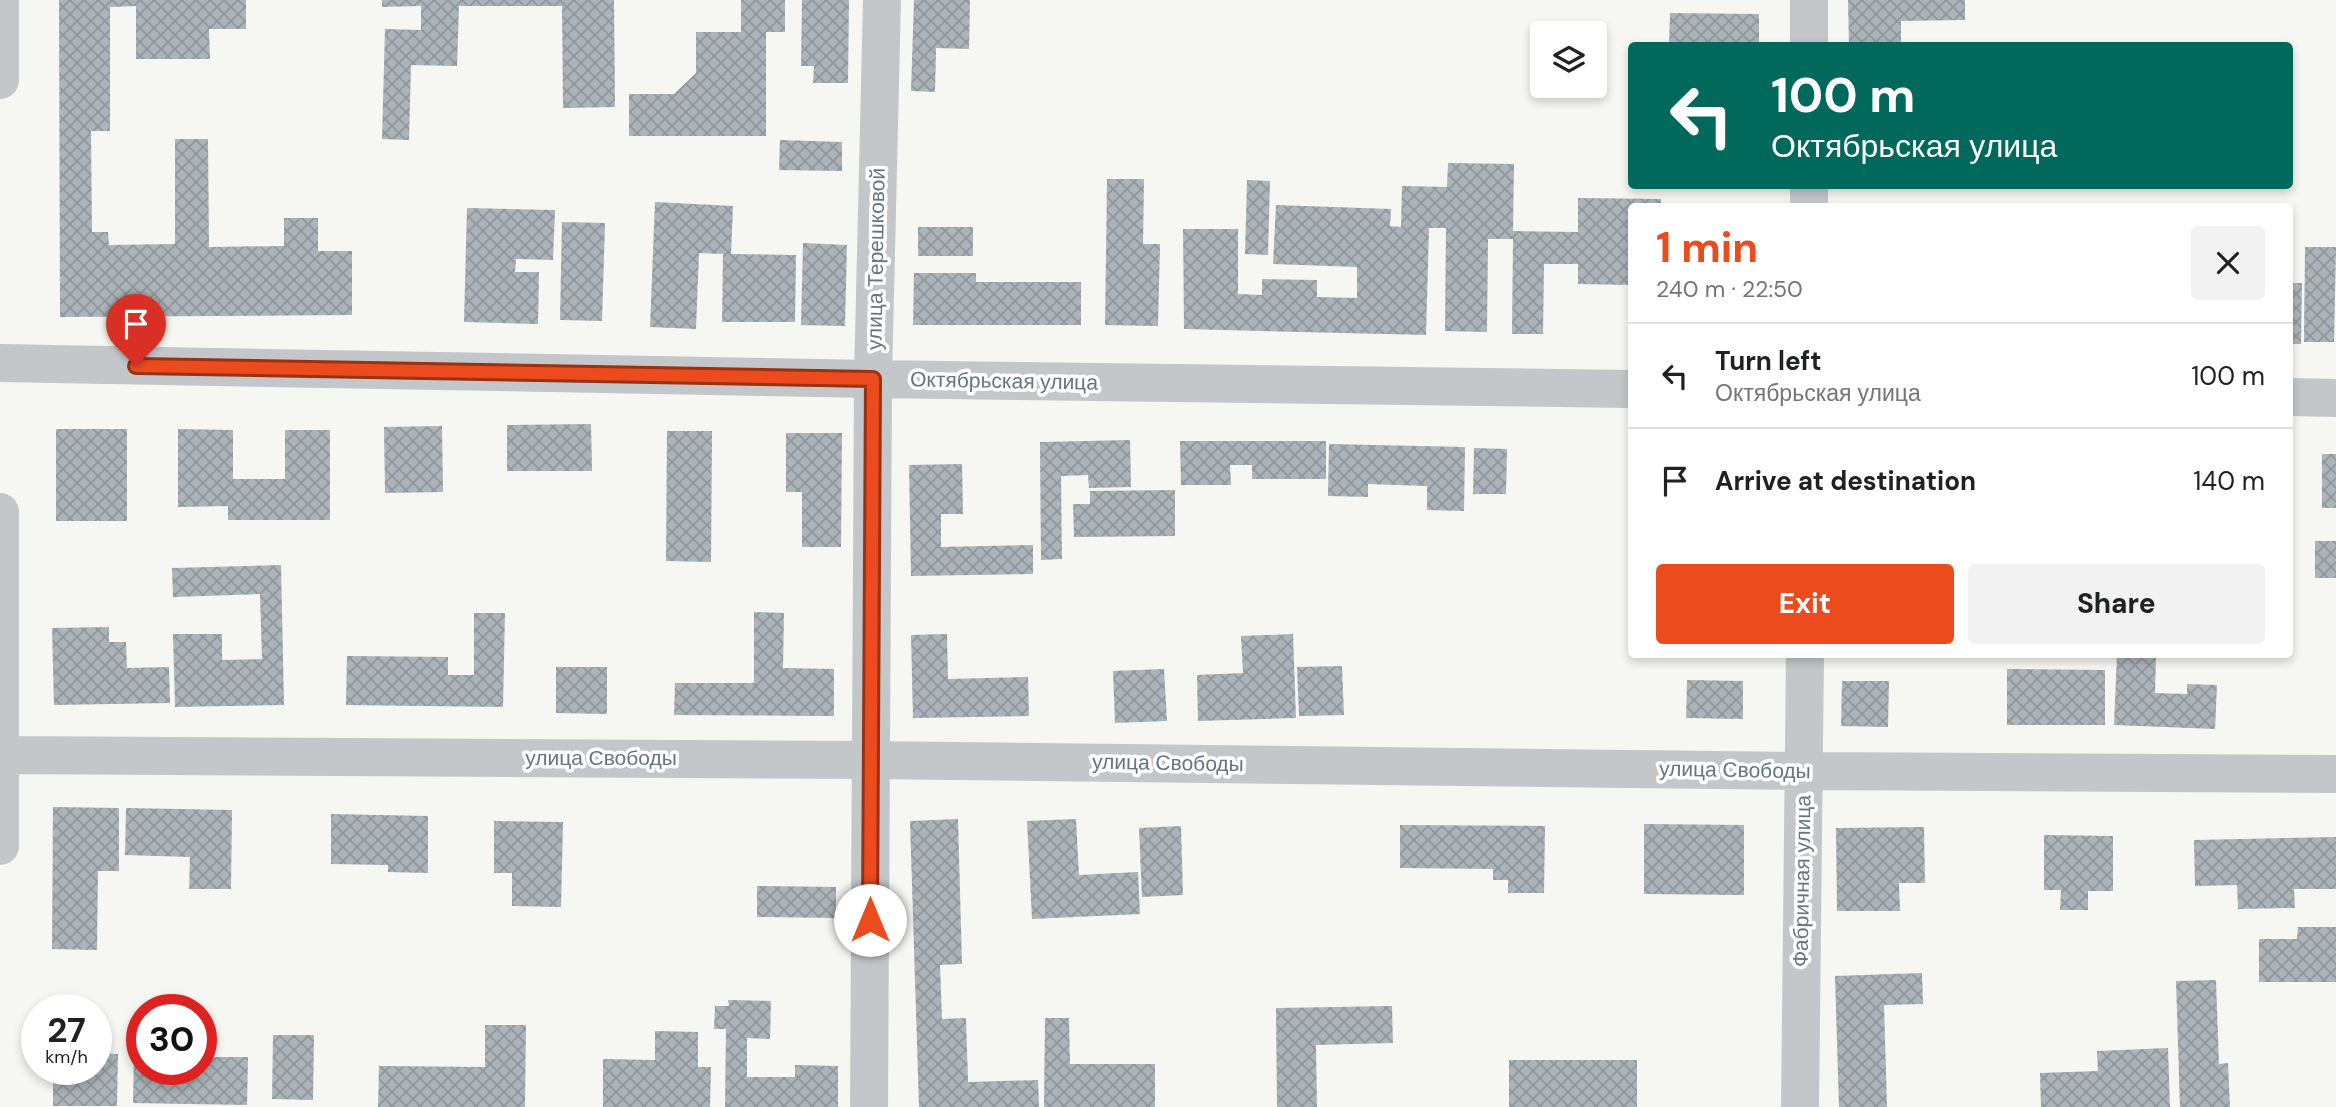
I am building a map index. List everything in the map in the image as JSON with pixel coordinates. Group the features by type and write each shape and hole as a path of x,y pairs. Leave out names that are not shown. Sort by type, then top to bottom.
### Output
{"street":[{"path":"0,0 0,80"},
{"name":"улица Терешковой","path":"869,1107 873,379 881,0"},
{"path":"1809,0 1809,42"},
{"name":"Октябрьская улица","path":"0,363 1628,389"},
{"path":"2293,397 2336,398"},
{"path":"0,512 0,846"},
{"name":"Фабричная улица","path":"1800,1107 1805,658"},
{"name":"улица Свободы","path":"1,755 2336,774"}],"building":[{"path":"59,0 246,0 246,29 209,29 210,59 136,59 136,6 110,7 110,131 91,131 92,232 108,232 109,245 175,244 175,139 208,139 209,247 284,246 284,218 318,218 318,251 352,251 352,315 60,317"},
{"path":"382,0 614,0 615,107 563,108 562,6 459,6 457,66 411,65 409,140 382,139 385,29 421,30 421,6 382,7"},
{"path":"741,0 785,0 785,32 766,32 766,136 629,136 629,94 674,94 696,73 696,32 741,32"},
{"path":"802,0 849,0 848,83 813,83 814,66 801,66"},
{"path":"914,0 970,0 969,49 936,48 935,92 911,91"},
{"path":"1848,0 1965,0 1965,20 1901,21 1901,42 1849,42"},
{"path":"1670,13 1759,14 1759,42 1669,42"},
{"path":"780,140 842,142 842,171 779,170"},
{"path":"1448,163 1514,164 1513,231 1578,232 1578,198 1661,199 1661,203 1628,203 1628,285 1578,284 1578,264 1544,264 1543,334 1512,334 1513,239 1488,239 1487,332 1445,331 1446,228 1429,228 1426,335 1184,329 1183,229 1238,229 1238,294 1262,295 1262,279 1317,280 1317,297 1357,298 1357,267 1273,264 1276,205 1391,209 1390,226 1401,227 1402,186 1447,187"},
{"path":"1107,179 1144,179 1143,244 1160,244 1158,326 1105,325"},
{"path":"1247,180 1270,181 1268,255 1245,254"},
{"path":"655,202 733,206 731,254 796,255 795,322 722,322 723,254 699,253 696,329 650,327"},
{"path":"467,208 555,210 553,260 516,259 515,272 539,272 538,324 464,322"},
{"path":"562,222 605,223 602,321 560,320"},
{"path":"918,227 973,227 973,256 918,256"},
{"path":"803,243 847,245 845,326 801,325"},
{"path":"2305,247 2336,247 2334,342 2304,342"},
{"path":"914,273 976,273 976,282 1081,282 1081,325 913,325"},
{"path":"2293,283 2302,283 2301,344 2293,344"},
{"path":"591,424 592,471 507,471 507,425"},
{"path":"442,426 443,492 385,493 384,427"},
{"path":"56,429 127,429 127,521 56,521"},
{"path":"178,429 233,430 233,479 285,479 285,430 330,430 330,520 228,520 228,506 178,507"},
{"path":"667,431 712,431 711,562 666,561"},
{"path":"786,433 842,433 841,547 802,547 802,492 786,492"},
{"path":"1130,440 1131,487 1089,488 1088,475 1061,476 1062,559 1041,560 1040,442"},
{"path":"1180,441 1326,441 1326,479 1252,479 1252,465 1230,465 1231,485 1181,485"},
{"path":"1329,444 1465,447 1464,511 1427,510 1427,486 1368,484 1368,497 1328,496"},
{"path":"1474,448 1507,449 1506,494 1473,494"},
{"path":"2322,454 2336,454 2336,508 2322,508"},
{"path":"962,464 963,514 941,514 941,547 1033,545 1033,574 911,576 909,465"},
{"path":"1175,490 1175,536 1074,537 1073,504 1090,504 1090,491"},
{"path":"2315,541 2336,541 2336,578 2315,578"},
{"path":"281,565 284,705 175,707 173,634 222,634 222,660 262,659 260,594 173,597 172,568"},
{"path":"754,612 784,613 783,668 834,669 834,716 674,715 675,683 754,683"},
{"path":"474,613 505,613 503,707 346,705 347,656 448,657 448,675 474,675"},
{"path":"109,627 109,642 126,642 127,668 169,667 170,703 54,705 52,628"},
{"path":"947,634 948,679 1028,677 1029,716 913,718 911,635"},
{"path":"1293,634 1296,718 1198,721 1197,675 1243,673 1241,636"},
{"path":"2117,658 2156,658 2155,693 2187,694 2187,684 2217,685 2215,729 2114,725"},
{"path":"1342,666 1344,715 1299,716 1297,667"},
{"path":"556,667 607,667 607,714 556,713"},
{"path":"1164,669 1167,721 1115,723 1113,671"},
{"path":"2007,669 2105,670 2105,725 2007,725"},
{"path":"1687,680 1743,681 1743,719 1686,718"},
{"path":"1842,681 1889,681 1888,727 1841,726"},
{"path":"53,807 119,808 119,871 98,871 97,950 52,949"},
{"path":"126,808 232,810 231,889 189,889 190,857 125,855"},
{"path":"331,814 428,816 428,873 388,872 388,865 331,864"},
{"path":"958,819 962,964 940,965 942,1019 966,1018 968,1082 1038,1080 1039,1107 919,1107 910,821"},
{"path":"1076,819 1079,875 1138,872 1140,914 1032,919 1027,821"},
{"path":"494,821 563,822 561,907 512,906 512,873 494,873"},
{"path":"1644,824 1744,825 1744,895 1644,894"},
{"path":"1400,825 1545,826 1544,893 1508,893 1508,880 1493,880 1493,869 1400,868"},
{"path":"1181,826 1183,895 1142,897 1139,828"},
{"path":"1924,827 1925,883 1899,883 1900,911 1837,911 1836,828"},
{"path":"2044,835 2113,836 2113,891 2088,891 2088,910 2060,910 2061,890 2044,890"},
{"path":"2336,837 2336,889 2294,889 2295,908 2238,909 2237,885 2195,886 2194,840"},
{"path":"757,886 836,887 836,918 757,917"},
{"path":"2298,927 2336,927 2336,982 2259,982 2259,939 2297,939"},
{"path":"1922,973 1923,1004 1884,1005 1887,1107 1839,1107 1835,976"},
{"path":"2216,980 2219,1064 2228,1063 2230,1107 2180,1107 2176,981"},
{"path":"728,1000 771,1001 770,1039 747,1038 747,1077 795,1077 795,1065 838,1066 838,1107 725,1107 726,1029 714,1029 715,1006 729,1006"},
{"path":"1392,1006 1393,1043 1316,1045 1317,1107 1277,1107 1276,1008"},
{"path":"1045,1018 1069,1018 1070,1064 1155,1064 1155,1107 1044,1107"},
{"path":"485,1025 526,1025 525,1107 378,1107 379,1066 485,1067"},
{"path":"655,1031 698,1032 698,1067 711,1067 710,1107 603,1107 603,1059 655,1060"},
{"path":"273,1035 314,1035 313,1100 272,1099"},
{"path":"2168,1048 2170,1107 2041,1107 2040,1073 2098,1071 2097,1051"},
{"path":"112,1054 118,1054 117,1106 53,1106 53,1085 112,1085"},
{"path":"217,1057 248,1057 247,1105 133,1103 133,1085 217,1085"},
{"path":"1509,1060 1637,1060 1637,1107 1509,1107"}],"route":[{"path":"136,366 873,379 870,920"}]}
